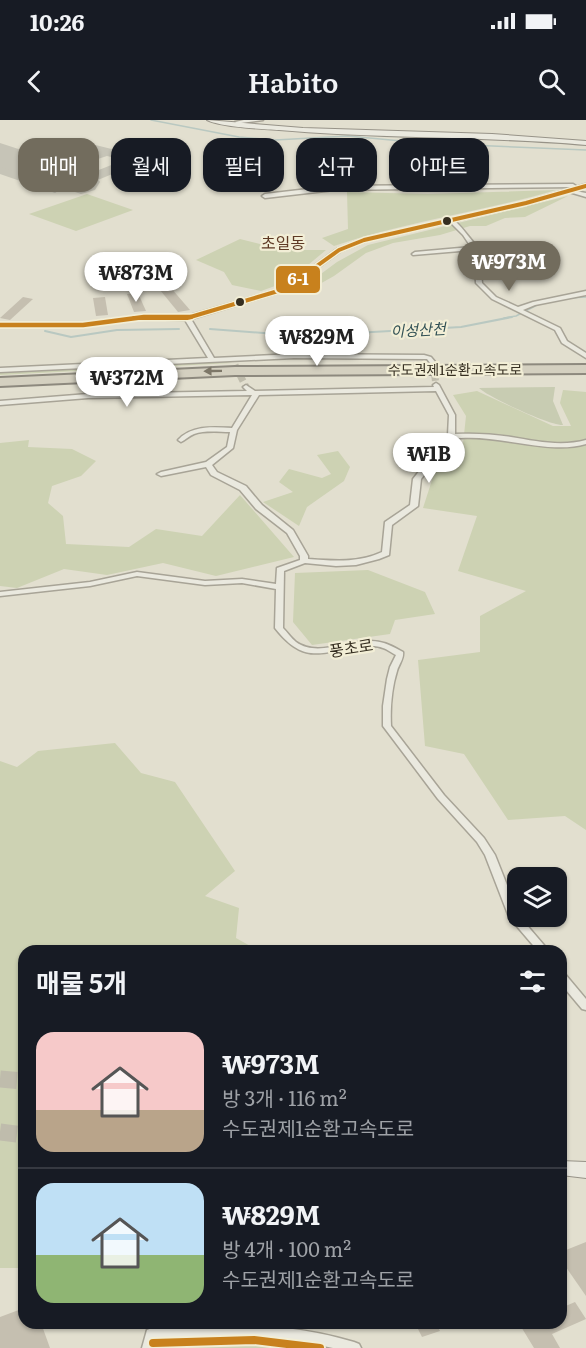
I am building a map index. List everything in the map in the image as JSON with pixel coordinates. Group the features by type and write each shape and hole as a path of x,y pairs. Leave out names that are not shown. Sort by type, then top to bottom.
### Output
{"highway":[{"name":"수도권제1순환고속도로","path":"0,382 235,371 586,369"},
{"name":"수도권제1순환고속도로","path":"0,392 240,381 586,379"}],"street":[{"path":"210,120 310,133 531,138 586,143"},
{"path":"240,125 237,122 261,120"},
{"path":"0,325 83,325 144,317 187,318 285,289 339,250 364,240 585,186"},
{"path":"265,196 334,188 585,186"},
{"path":"569,191 586,195"},
{"path":"451,220 468,235 476,248 479,283 494,298 558,329 564,342 586,356"},
{"path":"415,254 476,248"},
{"path":"517,310 533,304 586,293"},
{"path":"187,318 212,360"},
{"path":"0,370 379,355 424,357 429,358 433,363"},
{"path":"0,403 88,396 250,390 437,387 448,403 452,415 451,436"},
{"path":"161,474 208,464 230,448 234,430 256,395 250,390"},
{"path":"181,440 190,433 198,431 234,430"},
{"path":"0,594 90,584 137,574 205,584 242,581 279,587 280,570 304,561 338,564 369,562 386,553 388,524 414,506 417,479 428,465 424,450 431,442 451,436 513,438 568,447 586,442"},
{"path":"208,464 214,473 243,488 259,507 290,532 304,556 304,561"},
{"name":"풍초로","path":"279,587 279,628 301,648 332,651 376,641 400,654 393,669 389,708 385,718 387,726 441,797 481,840 490,855 514,916 539,945"},
{"path":"567,984 586,1006"},
{"path":"567,1168 586,1170"},
{"path":"149,1348 152,1334 249,1329 315,1337 354,1348"}],"green space":[{"path":"556,190 389,230 334,246 322,238 348,229 347,192 428,194"},
{"path":"87,194 133,210 76,231 29,214"},
{"path":"568,196 525,217 505,218 486,226 470,226 440,235 393,243 366,253 334,276 309,290 298,291 337,262 368,245"},
{"path":"240,239 284,250 326,250 289,281 261,291 232,285 224,272 196,260"},
{"path":"232,363 0,375 0,372"},
{"path":"555,387 553,401 563,425 546,421 520,410 479,388"},
{"path":"563,390 586,392 586,830 565,816 508,820 464,754 425,746 418,660 480,652 480,616 526,591 458,571 477,516 423,508 441,452 463,444 466,416 453,395 477,391 553,426 571,426 560,403"},
{"path":"29,440 28,447 72,449 96,461 81,476 52,486 48,503 63,516 66,544 129,547 156,529 202,536 240,495 294,557 216,576 163,563 107,575 64,569 17,588 0,586 0,443"},
{"path":"338,451 350,467 344,481 307,507 299,526 263,502 293,492 279,482 289,469 322,478 331,474 317,455"},
{"path":"368,570 425,592 435,614 395,620 390,634 312,645 293,622 295,573"},
{"path":"115,743 141,773 175,782 235,871 205,896 239,908 236,938 248,945 18,945 18,1268 0,1268 0,761 17,767 38,751"},
{"path":"232,1335 291,1339 318,1348 160,1348 163,1342 176,1336"}],"building":[{"path":"110,260 132,279 147,276 154,283 130,288 115,274 100,277 93,270 108,267 106,265"},
{"path":"171,288 190,310 178,312 160,290"},
{"path":"138,293 146,311 134,312 127,294"},
{"path":"23,297 33,299 10,320 0,318"},
{"path":"105,297 108,315 96,316 93,298"},
{"path":"586,1242 586,1296 567,1269 567,1250"},
{"path":"575,1302 586,1319 567,1327 567,1305"},
{"path":"18,1310 18,1329 43,1329 50,1348 0,1348 0,1317"},
{"path":"418,1329 439,1329 440,1331 422,1337"},
{"path":"522,1329 563,1329 552,1334 560,1348 534,1348"}],"waterway":[{"path":"151,120 239,137 275,140 348,136 423,143 586,150"},
{"name":"이성산천","path":"569,298 586,297"},
{"name":"이성산천","path":"504,318 516,316 539,304"},
{"name":"이성산천","path":"210,329 302,336 461,327 512,317"},
{"name":"이성산천","path":"45,331 71,337 117,330 179,329"}],"taxiway":[{"path":"99,154 107,151 139,160 99,175"},
{"path":"0,164 18,158"},
{"path":"0,169 18,175"}],"runway":[{"path":"0,154 18,160"}],"tunnel":[{"path":"433,363 436,385"},
{"path":"235,365 246,387"},
{"path":"0,1079 18,1080"},
{"path":"0,1132 18,1134"}],"transit line":[{"name":"6-1","path":"0,325 83,325 144,317 187,318 285,289 339,250 364,240 526,203 586,186"},
{"path":"153,1343 254,1340 320,1348"}],"district":[{"name":"초일동","path":"283,242"}]}
